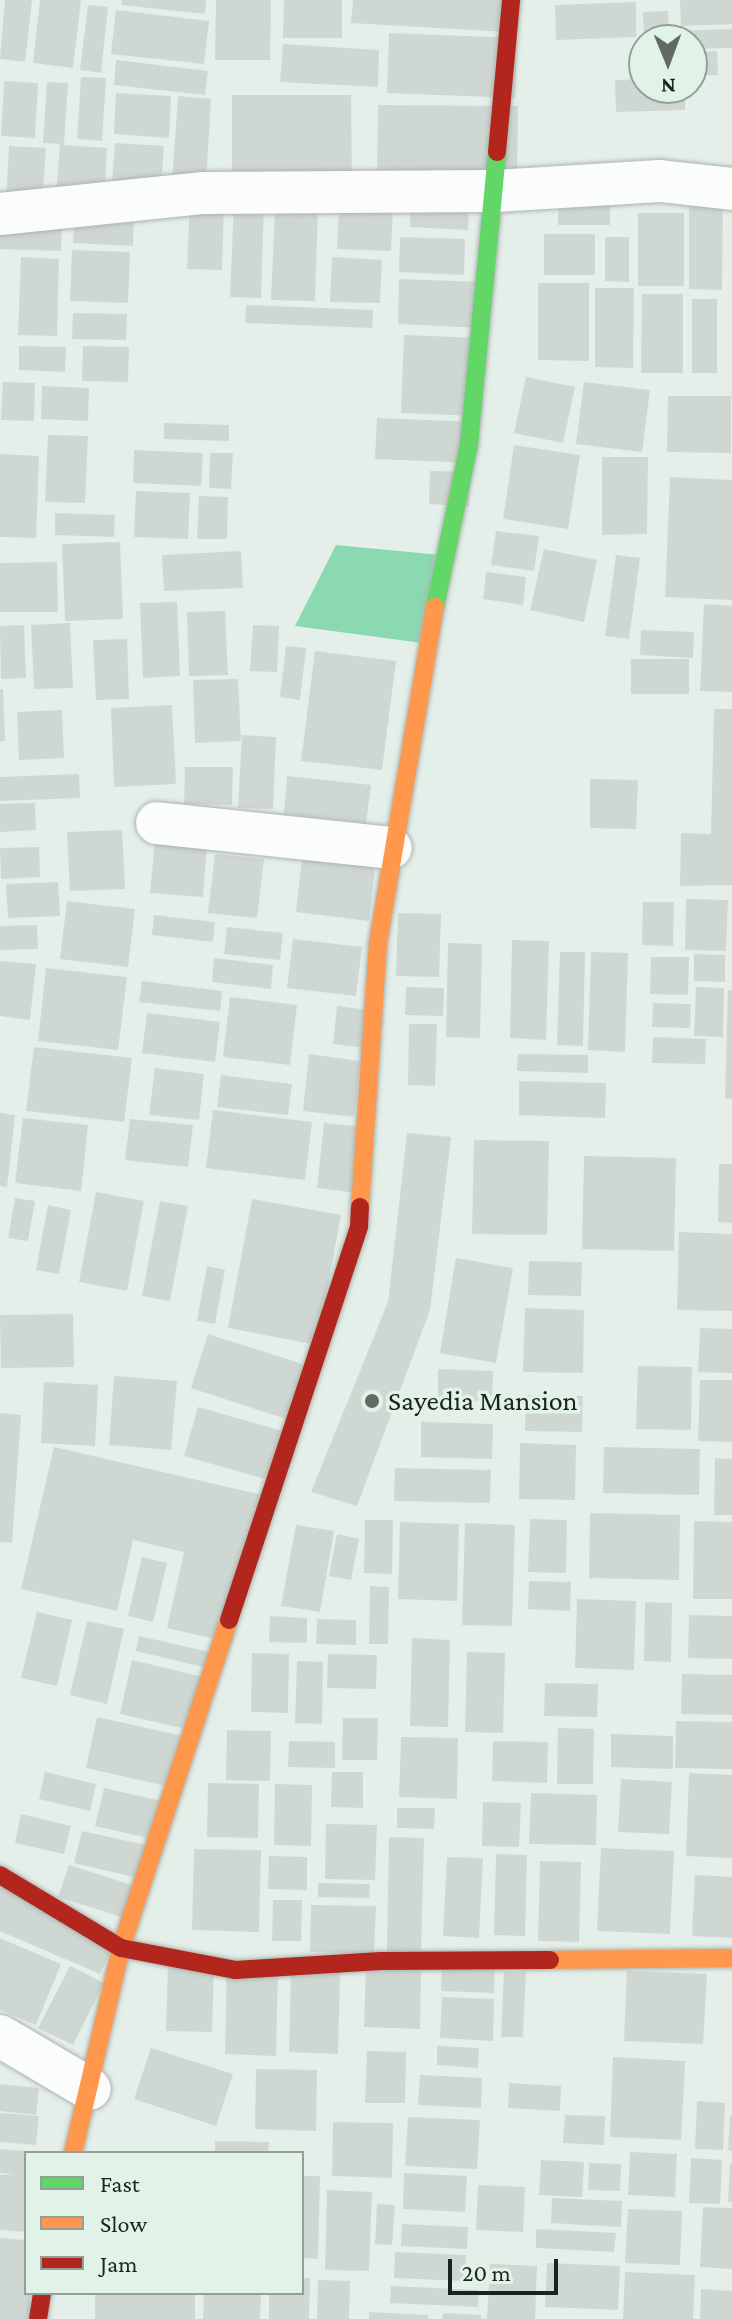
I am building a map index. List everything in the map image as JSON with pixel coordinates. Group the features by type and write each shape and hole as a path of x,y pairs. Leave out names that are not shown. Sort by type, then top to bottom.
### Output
{"street":[{"path":"74,2151 121,1948 359,1226 378,943 391,848 469,444 511,0"},
{"path":"0,214 204,193 495,191 660,181 732,189"},
{"path":"157,823 391,848"},
{"path":"0,1875 121,1948 235,1970 381,1961 732,1958"},
{"path":"0,2036 90,2089"},
{"path":"38,2319 42,2295"}],"shaded area":[{"path":"336,545 451,556 422,643 295,626"}],"building":[{"path":"5,0 32,0 25,62 0,59"},
{"path":"40,0 81,0 73,68 33,63"},
{"path":"122,0 206,0 205,14 122,5"},
{"path":"216,0 271,0 270,60 215,60"},
{"path":"284,0 342,0 342,38 283,38"},
{"path":"353,0 509,0 507,32 351,23"},
{"path":"680,0 732,0 732,24 681,24"},
{"path":"636,2 636,24 628,24 628,37 556,40 555,5"},
{"path":"88,5 108,7 101,73 80,70"},
{"path":"116,10 209,21 204,64 111,54"},
{"path":"668,11 668,24 643,24 643,12"},
{"path":"732,29 732,48 708,49 708,30"},
{"path":"389,33 517,38 515,98 387,93"},
{"path":"283,44 379,50 378,87 280,82"},
{"path":"708,51 717,51 718,75 708,75"},
{"path":"116,60 208,71 205,95 114,85"},
{"path":"81,77 106,78 102,141 77,139"},
{"path":"615,80 628,80 628,104 685,104 685,110 616,112"},
{"path":"4,81 38,83 35,138 1,136"},
{"path":"47,82 68,83 64,145 107,148 104,201 56,198 60,144 43,143"},
{"path":"116,93 171,96 169,138 114,134"},
{"path":"232,95 351,95 352,187 232,188"},
{"path":"178,96 211,99 206,184 172,182"},
{"path":"378,105 518,106 517,181 377,179"},
{"path":"115,143 164,146 161,186 112,183"},
{"path":"9,146 46,148 42,205 6,202"},
{"path":"558,188 610,189 610,225 558,225"},
{"path":"689,195 723,195 722,290 689,289"},
{"path":"411,199 469,201 468,230 410,227"},
{"path":"234,201 264,202 261,298 230,297"},
{"path":"190,204 224,205 222,270 187,269"},
{"path":"275,206 318,208 315,301 271,300"},
{"path":"339,206 393,208 391,251 337,249"},
{"path":"75,209 134,211 133,246 73,243"},
{"path":"638,213 684,213 684,286 638,286"},
{"path":"0,220 62,222 61,251 0,249"},
{"path":"544,234 595,234 595,275 544,275"},
{"path":"400,237 465,239 464,275 399,272"},
{"path":"605,237 629,237 629,282 605,281"},
{"path":"72,250 130,252 128,303 70,301"},
{"path":"21,257 59,259 57,336 18,335"},
{"path":"332,257 382,260 380,303 330,302"},
{"path":"399,279 484,282 482,328 398,324"},
{"path":"538,283 589,283 589,361 538,360"},
{"path":"595,288 634,288 633,368 595,367"},
{"path":"642,294 683,294 683,373 641,373"},
{"path":"692,299 717,299 717,373 692,373"},
{"path":"246,305 373,310 372,328 245,323"},
{"path":"73,313 127,314 126,340 72,339"},
{"path":"404,335 481,338 478,416 401,413"},
{"path":"19,346 66,347 65,372 19,370"},
{"path":"83,346 129,347 128,382 82,381"},
{"path":"526,377 575,387 563,443 514,433"},
{"path":"3,382 35,383 34,421 1,420"},
{"path":"584,382 650,390 642,452 576,444"},
{"path":"42,386 89,388 88,421 41,419"},
{"path":"668,396 731,396 731,453 667,452"},
{"path":"377,418 476,422 475,463 375,459"},
{"path":"164,423 229,425 229,441 164,439"},
{"path":"48,435 88,436 85,503 45,502"},
{"path":"514,445 580,455 568,529 503,519"},
{"path":"134,450 203,453 201,486 133,483"},
{"path":"210,453 233,453 231,489 209,488"},
{"path":"0,454 39,456 36,538 0,537"},
{"path":"602,457 648,457 647,534 602,535"},
{"path":"430,471 470,472 469,506 429,504"},
{"path":"670,477 732,480 732,600 665,597"},
{"path":"136,491 190,493 188,539 134,537"},
{"path":"199,496 228,497 227,539 197,539"},
{"path":"55,513 115,515 114,537 55,535"},
{"path":"496,531 539,536 534,571 491,565"},
{"path":"120,542 123,619 65,621 62,544"},
{"path":"544,549 597,560 584,622 530,610"},
{"path":"241,551 243,588 164,591 162,555"},
{"path":"616,555 640,558 629,639 605,636"},
{"path":"57,562 58,612 0,612 0,563"},
{"path":"486,572 526,577 523,605 483,599"},
{"path":"177,602 180,676 143,678 140,603"},
{"path":"704,604 732,606 732,692 700,691"},
{"path":"225,611 228,675 189,676 187,612"},
{"path":"70,623 73,688 34,689 31,625"},
{"path":"24,625 26,678 1,679 0,626"},
{"path":"253,625 279,626 277,672 250,671"},
{"path":"641,630 694,632 693,658 640,655"},
{"path":"127,639 129,699 96,700 93,640"},
{"path":"286,646 306,648 300,700 280,697"},
{"path":"315,651 396,661 382,770 301,761"},
{"path":"631,659 689,659 689,694 631,694"},
{"path":"238,679 241,741 195,743 193,680"},
{"path":"0,689 3,689 5,741 0,741"},
{"path":"172,705 176,784 114,787 111,708"},
{"path":"714,709 732,709 732,885 680,886 681,833 711,834"},
{"path":"62,710 64,758 19,760 17,712"},
{"path":"242,735 276,737 273,809 238,808"},
{"path":"185,767 233,767 232,805 184,804"},
{"path":"79,774 80,798 0,801 0,777"},
{"path":"287,776 371,785 366,823 284,814"},
{"path":"590,779 638,780 636,829 590,828"},
{"path":"35,803 36,830 0,832 0,804"},
{"path":"122,830 125,889 70,891 67,832"},
{"path":"155,840 207,844 203,897 150,893"},
{"path":"304,842 377,851 369,921 296,912"},
{"path":"39,847 40,877 1,879 0,848"},
{"path":"215,854 264,859 257,918 208,913"},
{"path":"58,882 60,916 8,918 6,884"},
{"path":"686,899 728,900 726,951 685,950"},
{"path":"67,901 135,909 128,967 60,959"},
{"path":"643,902 674,902 673,946 642,945"},
{"path":"398,913 441,914 439,977 396,976"},
{"path":"154,915 215,922 213,942 152,935"},
{"path":"37,925 38,949 0,950 0,926"},
{"path":"227,927 283,933 280,960 224,954"},
{"path":"293,939 362,947 356,996 287,988"},
{"path":"512,940 549,941 546,1040 510,1038"},
{"path":"448,943 482,944 480,1038 446,1037"},
{"path":"560,952 585,952 583,1046 557,1045"},
{"path":"591,952 628,953 625,1052 588,1050"},
{"path":"694,954 725,955 725,982 694,981"},
{"path":"651,957 689,957 688,995 650,994"},
{"path":"214,958 273,965 271,989 212,982"},
{"path":"0,961 36,964 30,1020 0,1016"},
{"path":"46,968 127,977 118,1050 38,1041"},
{"path":"142,981 222,991 220,1011 139,1002"},
{"path":"406,987 444,988 443,1016 405,1015"},
{"path":"696,987 724,988 723,1037 694,1036"},
{"path":"728,990 732,991 732,1099 725,1098"},
{"path":"230,997 297,1005 290,1065 223,1057"},
{"path":"653,1003 691,1004 690,1028 652,1027"},
{"path":"337,1006 370,1010 366,1048 333,1044"},
{"path":"147,1013 220,1022 215,1062 142,1053"},
{"path":"409,1024 437,1024 435,1086 408,1085"},
{"path":"653,1037 706,1039 705,1064 652,1063"},
{"path":"34,1047 132,1058 124,1122 26,1111"},
{"path":"309,1054 360,1061 354,1117 303,1111"},
{"path":"518,1054 588,1055 588,1073 517,1071"},
{"path":"155,1068 204,1074 199,1120 149,1115"},
{"path":"221,1075 292,1084 288,1115 217,1107"},
{"path":"519,1081 606,1083 605,1118 519,1115"},
{"path":"213,1110 312,1122 305,1180 206,1168"},
{"path":"0,1113 15,1115 7,1187 0,1186"},
{"path":"23,1118 88,1125 81,1191 15,1183"},
{"path":"130,1119 193,1125 188,1167 125,1160"},
{"path":"324,1123 365,1127 358,1193 317,1188"},
{"name":"Sayedia Mansion","path":"407,1133 451,1137 430,1310 357,1506 311,1492 388,1302"},
{"path":"474,1140 549,1141 547,1235 472,1234"},
{"path":"584,1156 676,1158 674,1251 582,1249"},
{"path":"719,1164 732,1164 732,1223 718,1222"},
{"path":"96,1192 144,1201 127,1291 79,1282"},
{"path":"15,1198 35,1201 28,1241 8,1238"},
{"path":"252,1199 341,1215 317,1345 228,1328"},
{"path":"160,1201 188,1206 170,1301 142,1296"},
{"path":"48,1205 71,1210 59,1274 36,1270"},
{"path":"679,1232 732,1234 732,1311 677,1310"},
{"path":"456,1258 513,1268 496,1363 440,1353"},
{"path":"529,1261 582,1262 581,1296 528,1295"},
{"path":"207,1266 225,1270 215,1324 197,1321"},
{"path":"525,1308 584,1310 583,1373 523,1372"},
{"path":"73,1314 74,1367 1,1368 0,1315"},
{"path":"700,1328 732,1329 732,1373 698,1372"},
{"path":"208,1334 312,1367 295,1422 191,1388"},
{"path":"638,1366 692,1367 691,1430 636,1429"},
{"path":"438,1369 493,1371 492,1401 438,1400"},
{"path":"114,1376 177,1381 171,1450 109,1445"},
{"path":"700,1380 732,1380 732,1442 698,1441"},
{"path":"44,1382 98,1385 95,1446 41,1443"},
{"path":"526,1395 583,1396 582,1432 525,1431"},
{"path":"198,1407 286,1432 272,1481 184,1456"},
{"path":"0,1413 21,1415 12,1543 0,1542"},
{"path":"421,1422 493,1424 492,1459 421,1457"},
{"path":"520,1443 576,1445 575,1500 519,1499"},
{"path":"54,1447 267,1496 232,1643 167,1628 184,1552 133,1540 117,1611 21,1589"},
{"path":"604,1447 700,1449 699,1495 603,1493"},
{"path":"715,1458 732,1459 732,1515 714,1515"},
{"path":"395,1468 491,1470 490,1503 394,1501"},
{"path":"590,1513 680,1515 679,1580 589,1578"},
{"path":"530,1519 567,1520 566,1573 528,1572"},
{"path":"365,1520 393,1520 392,1574 364,1573"},
{"path":"694,1521 732,1522 732,1599 693,1599"},
{"path":"400,1522 459,1524 457,1601 398,1599"},
{"path":"465,1523 515,1525 512,1626 462,1625"},
{"path":"296,1525 334,1531 320,1612 281,1606"},
{"path":"337,1534 359,1539 351,1580 329,1576"},
{"path":"142,1557 167,1563 153,1622 128,1616"},
{"path":"529,1581 571,1582 570,1611 528,1609"},
{"path":"370,1586 389,1587 388,1644 369,1644"},
{"path":"577,1599 636,1601 634,1670 575,1668"},
{"path":"645,1602 672,1603 671,1662 644,1661"},
{"path":"37,1612 72,1620 57,1686 21,1678"},
{"path":"689,1615 732,1616 732,1659 688,1658"},
{"path":"270,1616 307,1618 307,1643 269,1642"},
{"path":"317,1619 356,1620 356,1645 316,1644"},
{"path":"87,1621 124,1629 107,1704 70,1695"},
{"path":"139,1636 223,1655 219,1671 136,1651"},
{"path":"412,1638 450,1640 448,1727 410,1726"},
{"path":"467,1652 505,1653 503,1733 465,1732"},
{"path":"252,1653 289,1654 288,1713 251,1712"},
{"path":"328,1654 377,1655 376,1689 327,1688"},
{"path":"132,1660 207,1678 195,1731 120,1714"},
{"path":"297,1661 323,1662 322,1724 295,1723"},
{"path":"682,1674 732,1675 732,1715 681,1714"},
{"path":"545,1683 598,1684 597,1717 544,1716"},
{"path":"97,1717 187,1737 175,1788 86,1768"},
{"path":"343,1718 378,1718 377,1760 342,1760"},
{"path":"676,1721 732,1722 732,1769 675,1768"},
{"path":"558,1728 594,1729 593,1784 557,1784"},
{"path":"227,1730 271,1731 270,1781 226,1780"},
{"path":"611,1734 673,1736 673,1769 611,1767"},
{"path":"401,1737 458,1738 457,1799 399,1797"},
{"path":"289,1741 335,1742 335,1768 288,1767"},
{"path":"493,1741 548,1742 547,1783 492,1781"},
{"path":"45,1772 96,1784 90,1811 39,1799"},
{"path":"332,1772 363,1772 363,1808 331,1807"},
{"path":"689,1773 732,1775 732,1858 686,1856"},
{"path":"621,1779 672,1782 669,1834 618,1832"},
{"path":"208,1783 259,1784 258,1838 207,1837"},
{"path":"275,1784 312,1785 311,1846 274,1845"},
{"path":"104,1788 166,1802 157,1840 95,1826"},
{"path":"531,1793 597,1795 596,1845 529,1844"},
{"path":"483,1802 521,1803 519,1847 482,1846"},
{"path":"397,1808 435,1808 434,1829 397,1828"},
{"path":"21,1814 71,1826 64,1854 15,1843"},
{"path":"326,1824 377,1825 375,1880 325,1879"},
{"path":"82,1831 146,1845 138,1878 74,1863"},
{"path":"389,1837 424,1838 421,1952 387,1951"},
{"path":"601,1848 674,1851 670,1934 597,1931"},
{"path":"194,1849 261,1850 259,1932 192,1930"},
{"path":"496,1854 527,1855 525,1936 494,1935"},
{"path":"269,1856 307,1857 307,1890 268,1889"},
{"path":"447,1857 483,1858 479,1938 443,1936"},
{"path":"540,1861 581,1862 579,1942 538,1941"},
{"path":"69,1865 138,1887 128,1919 58,1897"},
{"path":"695,1875 732,1877 732,1938 692,1936"},
{"path":"318,1883 370,1884 369,1898 318,1897"},
{"path":"0,1887 116,1937 100,1974 0,1931"},
{"path":"273,1900 302,1900 301,1941 272,1941"},
{"path":"311,1905 376,1906 374,1954 310,1952"},
{"path":"0,1938 61,1964 36,2025 0,2010"},
{"path":"442,1964 495,1966 494,1993 441,1991"},
{"path":"227,1965 278,1966 276,2056 225,2054"},
{"path":"70,1966 104,1983 73,2045 38,2028"},
{"path":"168,1966 214,1967 212,2032 166,2031"},
{"path":"366,1967 421,1968 420,2029 364,2027"},
{"path":"291,1970 340,1972 338,2054 289,2052"},
{"path":"627,1971 707,1974 703,2044 624,2041"},
{"path":"504,1972 526,1972 523,2037 501,2037"},
{"path":"442,1997 494,1999 493,2041 440,2038"},
{"path":"437,2046 479,2048 478,2068 437,2065"},
{"path":"151,2048 233,2074 216,2126 134,2099"},
{"path":"367,2051 406,2052 405,2103 365,2103"},
{"path":"613,2057 685,2061 681,2140 610,2137"},
{"path":"256,2069 317,2070 316,2131 255,2129"},
{"path":"420,2075 482,2078 481,2108 418,2105"},
{"path":"509,2083 561,2086 560,2111 508,2108"},
{"path":"0,2084 39,2088 36,2115 0,2111"},
{"path":"697,2101 725,2103 723,2150 695,2149"},
{"path":"0,2113 39,2116 36,2145 0,2142"},
{"path":"565,2115 605,2116 604,2145 563,2143"},
{"path":"732,2116 732,2151 728,2150"},
{"path":"408,2117 480,2120 477,2169 405,2166"},
{"path":"333,2122 393,2123 392,2178 332,2176"},
{"path":"215,2141 269,2142 268,2151 215,2151"},
{"path":"0,2149 26,2151 24,2232 0,2230 0,2175 15,2174 0,2173"},
{"path":"630,2152 677,2154 675,2197 628,2195"},
{"path":"691,2158 722,2160 720,2204 689,2203"},
{"path":"541,2160 584,2162 582,2197 539,2195"},
{"path":"589,2163 621,2164 620,2191 588,2190"},
{"path":"730,2164 732,2202 728,2202"},
{"path":"404,2173 467,2176 465,2212 403,2209"},
{"path":"304,2176 320,2176 318,2259 304,2258"},
{"path":"478,2185 525,2187 523,2232 476,2230"},
{"path":"327,2190 372,2192 369,2271 325,2270"},
{"path":"552,2198 622,2201 621,2227 551,2223"},
{"path":"377,2204 395,2205 392,2245 375,2244"},
{"path":"703,2207 732,2208 732,2269 700,2267"},
{"path":"628,2209 682,2211 680,2265 625,2263"},
{"path":"402,2224 468,2227 467,2249 401,2246"},
{"path":"536,2229 616,2233 614,2252 536,2248"},
{"path":"0,2238 24,2240 24,2295 29,2295 31,2319 0,2319"},
{"path":"395,2252 466,2255 464,2281 394,2278"},
{"path":"547,2263 620,2266 618,2310 545,2307"},
{"path":"490,2264 537,2266 535,2319 487,2319"},
{"path":"625,2272 695,2275 693,2319 623,2319"},
{"path":"304,2278 310,2278 309,2319 269,2319 269,2295 304,2295"},
{"path":"318,2280 350,2281 349,2319 317,2319"},
{"path":"391,2286 479,2290 478,2307 390,2303"},
{"path":"701,2289 732,2291 732,2319 700,2319"},
{"path":"95,2295 195,2295 195,2319 95,2319"},
{"path":"204,2295 261,2295 260,2319 203,2319"},
{"path":"369,2312 428,2315 428,2319 369,2319"},
{"path":"443,2313 481,2315 481,2319 442,2319"}],"traffic: fast":[{"path":"435,607 469,444 497,152"}],"traffic: slow":[{"path":"360,1207 378,943 435,607"},
{"path":"73,2151 121,1948 229,1620"},
{"path":"550,1960 732,1958"}],"traffic: jam":[{"path":"497,152 511,0"},
{"path":"229,1620 359,1226 360,1207"},
{"path":"0,1875 121,1948 235,1970 381,1961 550,1960"},
{"path":"38,2319 42,2295"}],"place":[{"name":"Sayedia Mansion","path":"372,1401"}]}
